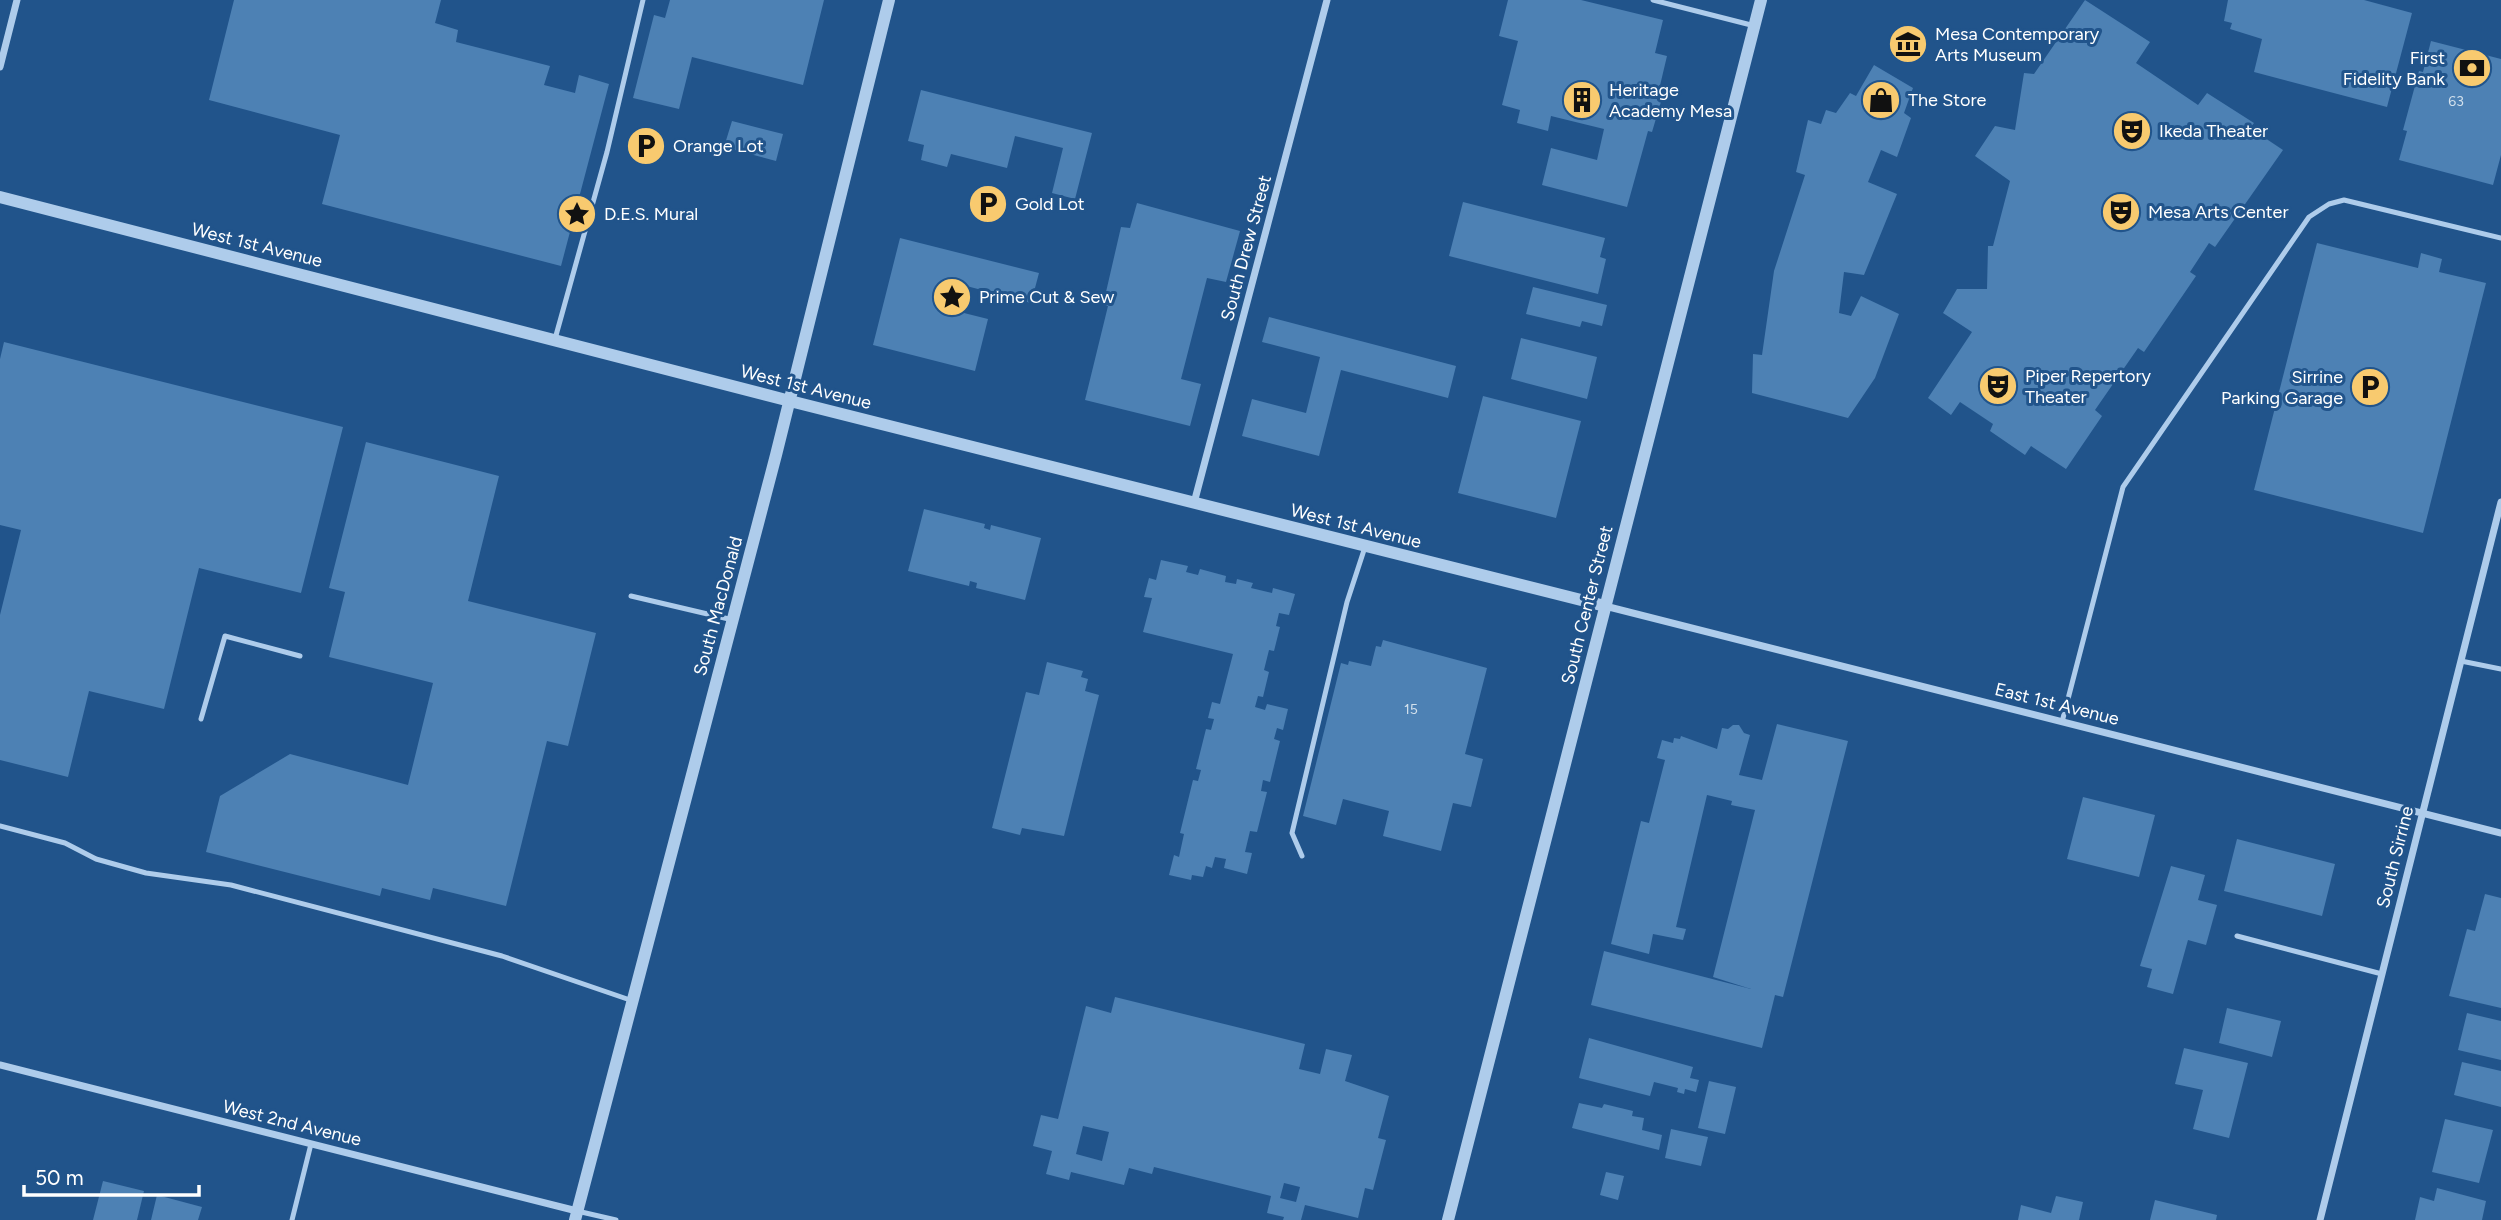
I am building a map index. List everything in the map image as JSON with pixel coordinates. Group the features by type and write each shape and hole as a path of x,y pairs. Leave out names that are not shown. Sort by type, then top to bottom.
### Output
{"street":[{"path":"0,67 17,0"},
{"name":"South MacDonald","path":"576,1216 790,401 889,0"},
{"name":"South Drew Street","path":"1194,503 1327,0"},
{"name":"South Center Street","path":"1448,1220 1761,0"},
{"name":"West 1st Avenue","path":"0,197 554,341 1605,606"},
{"name":"South Sirrine","path":"2320,1220 2501,502"},
{"name":"East 1st Avenue","path":"1605,606 2501,833"},
{"name":"West 2nd Avenue","path":"0,1065 311,1144 576,1216"}],"lane":[{"path":"554,341 601,175 643,0"},
{"path":"1653,0 1755,26"},
{"path":"2062,722 2123,487 2309,217 2329,204 2344,200 2501,238"},
{"path":"1302,856 1292,834 1347,602 1365,547"},
{"path":"631,596 733,620"},
{"path":"201,719 225,636 300,656"},
{"path":"2461,661 2501,669"},
{"path":"0,826 65,843 96,859 146,873 231,884 502,956 633,1000"},
{"path":"2237,936 2382,974"},
{"path":"292,1220 311,1144"},
{"path":"576,1216 616,1220"}],"building":[{"path":"234,0 441,0 435,23 458,30 456,42 550,66 544,85 575,93 579,75 609,84 561,266 322,204 340,135 209,100"},
{"path":"670,0 824,0 803,85 692,57 679,109 633,98 654,15 665,18"},
{"name":"Heritage Academy Mesa","path":"1508,0 1581,0 1663,20 1655,53 1667,56 1658,94 1663,95 1652,132 1648,131 1627,207 1542,185 1551,148 1597,160 1604,129 1551,116 1548,131 1517,123 1520,110 1502,105 1518,41 1499,36"},
{"name":"Mesa Arts Center","path":"2085,0 2150,42 2136,63 2198,105 2207,93 2254,123 2250,128 2283,150 2215,247 2209,243 2190,272 2196,276 2144,352 2138,348 2095,410 2102,416 2066,469 2031,446 2025,455 1990,431 1993,424 1960,402 1951,415 1928,398 1972,332 1943,313 1957,289 1987,289 1988,246 1993,246 2010,181 1975,156 1995,126 2015,130 2024,73 2034,74"},
{"path":"2228,0 2364,0 2412,13 2387,107 2254,72 2262,39 2230,29 2232,23 2224,21"},
{"path":"2431,41 2501,59 2501,155 2493,185 2399,160 2407,131 2403,130 2419,71 2423,72"},
{"path":"1874,65 1913,88 1904,113 1911,118 1897,157 1881,150 1868,182 1897,194 1864,275 1844,272 1839,313 1851,316 1861,296 1899,314 1875,378 1848,418 1752,393 1753,354 1762,355 1774,271 1805,175 1796,172 1808,120 1821,124 1826,110 1836,113 1850,93 1856,96"},
{"path":"921,90 1092,133 1075,199 1052,193 1063,148 1015,136 1007,168 951,154 947,167 921,160 924,145 908,141"},
{"path":"732,121 783,134 776,161 724,147"},
{"path":"1463,202 1605,238 1600,257 1606,259 1598,294 1449,256"},
{"path":"1137,203 1240,231 1226,282 1207,278 1181,379 1201,384 1190,426 1085,400 1108,306 1103,305 1121,227 1130,228"},
{"path":"900,238 1039,273 1031,303 955,283 948,309 988,319 975,371 873,345"},
{"name":"Sirrine Parking Garage","path":"2317,243 2418,268 2421,253 2442,259 2439,272 2486,283 2423,533 2254,490"},
{"path":"1533,287 1607,305 1602,326 1582,321 1580,327 1526,314"},
{"path":"1269,317 1456,366 1448,398 1341,370 1319,456 1242,436 1252,399 1306,413 1320,357 1262,342"},
{"path":"1521,338 1597,357 1587,399 1511,379"},
{"path":"4,342 343,427 301,593 199,568 164,709 89,691 68,777 0,760 0,615 21,530 0,525 0,359"},
{"path":"1483,396 1581,421 1556,518 1458,493"},
{"path":"366,442 499,476 468,601 596,633 568,746 547,741 506,906 433,888 430,900 382,888 380,896 206,852 220,796 290,754 408,785 433,683 329,657 345,592 329,588"},
{"path":"924,509 985,524 984,528 990,530 991,525 1041,538 1025,600 976,588 977,583 970,581 969,586 908,571"},
{"path":"1161,560 1188,566 1186,572 1198,575 1200,569 1226,576 1225,582 1236,584 1237,579 1253,583 1251,588 1272,593 1273,588 1295,594 1289,615 1279,613 1276,626 1280,627 1274,651 1269,650 1264,670 1269,672 1263,697 1258,696 1255,707 1265,710 1267,704 1288,709 1283,730 1277,728 1274,739 1280,741 1270,782 1263,780 1261,791 1267,792 1257,832 1250,831 1245,852 1252,853 1247,874 1224,868 1226,859 1215,857 1212,868 1206,866 1203,877 1192,875 1191,880 1169,875 1174,855 1179,857 1184,834 1180,833 1193,780 1198,781 1201,770 1196,769 1206,729 1211,730 1214,719 1208,718 1212,702 1220,704 1233,654 1143,632 1152,598 1144,597 1149,578 1156,580"},
{"path":"1383,640 1487,668 1465,754 1483,759 1471,807 1453,803 1441,851 1383,836 1389,811 1343,799 1336,825 1303,816 1341,663 1348,665 1349,661 1371,666 1376,646 1381,647"},
{"path":"1047,662 1083,671 1081,677 1088,679 1085,691 1099,695 1064,836 1022,828 1020,835 992,828 1026,692 1039,695"},
{"path":"1777,724 1848,741 1783,997 1775,995 1762,1048 1591,1005 1604,951 1751,989 1713,977 1755,810 1731,805 1732,801 1707,795 1676,927 1686,929 1683,940 1653,934 1649,954 1611,944 1641,821 1649,823 1665,760 1657,758 1662,740 1673,743 1674,738 1680,739 1681,736 1717,749 1722,728 1739,725 1744,733 1750,735 1739,775 1762,780"},
{"path":"2083,797 2155,815 2139,877 2067,859"},
{"path":"2237,839 2335,864 2322,916 2224,891"},
{"path":"2171,866 2205,875 2198,900 2217,905 2206,945 2188,940 2173,994 2147,987 2152,969 2140,966"},
{"path":"2485,894 2501,898 2501,1008 2449,996 2467,929 2475,931"},
{"path":"1115,997 1305,1044 1299,1069 1320,1074 1326,1049 1352,1055 1345,1081 1389,1096 1378,1138 1386,1140 1373,1190 1365,1188 1358,1218 1305,1205 1301,1220 1283,1220 1284,1217 1267,1213 1271,1196 1154,1167 1152,1174 1129,1168 1124,1185 1071,1172 1069,1180 1046,1174 1052,1151 1033,1146 1041,1115 1058,1119 1086,1006 1111,1013","holes":["1083,1126 1109,1132 1102,1161 1076,1154","1284,1183 1300,1187 1296,1202 1280,1198"]},
{"path":"2227,1008 2281,1021 2272,1057 2219,1043"},
{"path":"2467,1013 2501,1021 2501,1060 2458,1050"},
{"path":"1589,1038 1693,1067 1690,1078 1699,1080 1696,1092 1685,1089 1684,1094 1677,1092 1678,1088 1654,1082 1650,1096 1579,1078"},
{"path":"2184,1048 2248,1063 2229,1138 2193,1129 2203,1090 2175,1084"},
{"path":"2462,1062 2501,1071 2501,1107 2454,1095"},
{"path":"1709,1081 1736,1087 1725,1134 1698,1128"},
{"path":"1579,1103 1602,1108 1604,1104 1633,1111 1632,1116 1644,1118 1642,1130 1662,1135 1659,1150 1572,1128"},
{"path":"2445,1119 2493,1130 2479,1183 2432,1172"},
{"path":"1671,1129 1708,1137 1701,1166 1665,1158"},
{"path":"1606,1172 1624,1176 1618,1200 1600,1195"},
{"path":"103,1181 144,1191 137,1220 93,1220"},
{"path":"2437,1188 2486,1201 2482,1220 2415,1220 2420,1197 2434,1201"},
{"path":"157,1195 202,1207 198,1220 151,1220"},
{"path":"2056,1196 2083,1202 2079,1220 2018,1220 2021,1205 2051,1213"},
{"path":"2155,1200 2217,1215 2216,1220 2150,1220"}],"place":[{"name":"Mesa Contemporary Arts Museum","path":"1908,44"},
{"name":"First Fidelity Bank","path":"2472,68"},
{"name":"Heritage Academy Mesa","path":"1582,100"},
{"name":"The Store","path":"1881,100"},
{"name":"Ikeda Theater","path":"2132,131"},
{"name":"Orange Lot","path":"646,146"},
{"name":"Gold Lot","path":"988,204"},
{"name":"Mesa Arts Center","path":"2121,212"},
{"name":"D.E.S. Mural","path":"577,214"},
{"name":"Prime Cut & Sew","path":"952,297"},
{"name":"Piper Repertory Theater","path":"1998,386"},
{"name":"Sirrine Parking Garage","path":"2370,387"}]}
